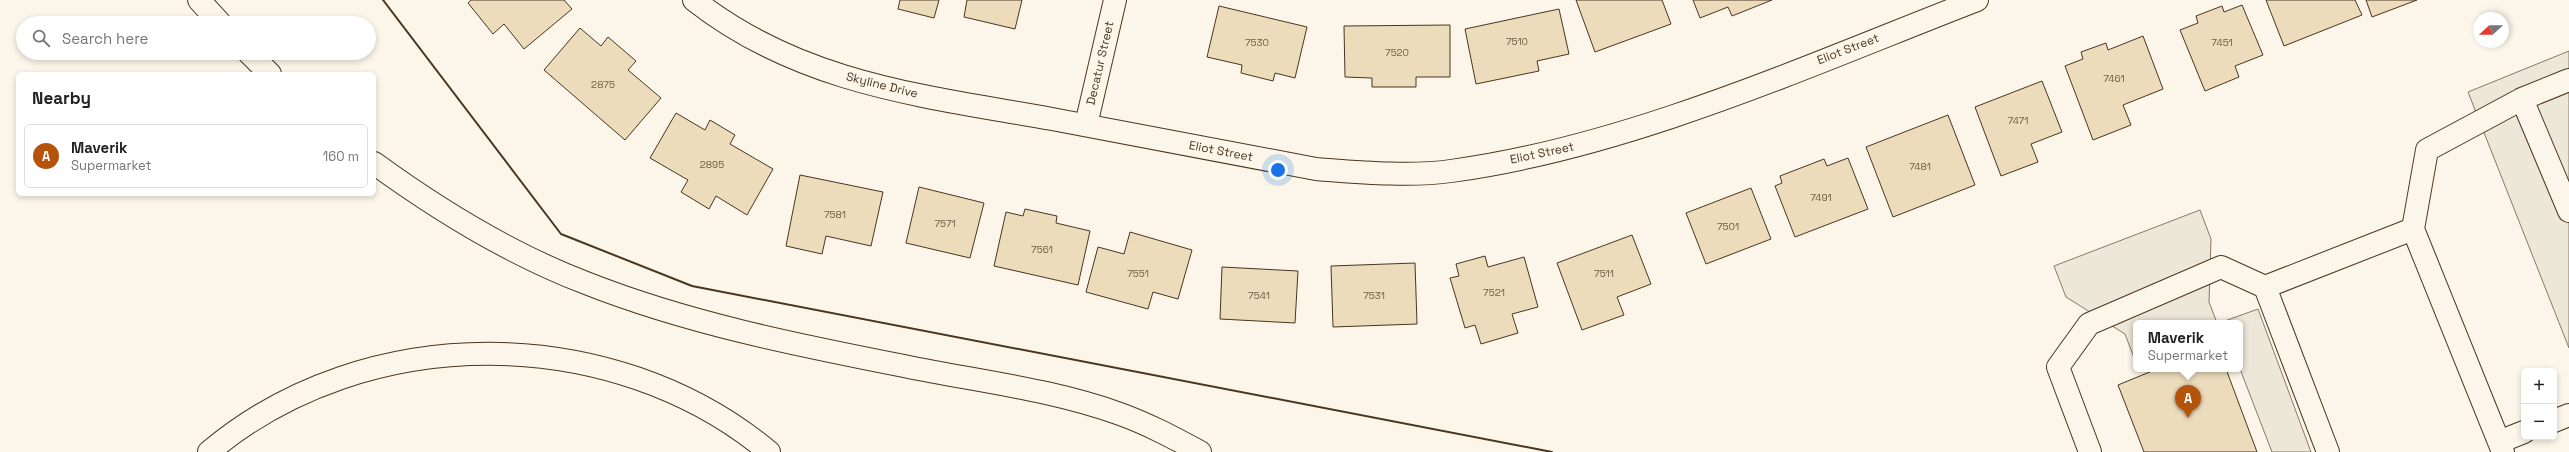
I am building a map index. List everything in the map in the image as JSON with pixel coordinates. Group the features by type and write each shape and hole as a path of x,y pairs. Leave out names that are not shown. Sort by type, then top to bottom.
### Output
{"main road":[{"path":"199,0 214,16"},
{"name":"Skyline Drive","path":"694,0 748,38 791,59 825,71 904,92 1086,125"},
{"name":"Decatur Street","path":"1086,125 1114,0"},
{"name":"Eliot Street","path":"1086,125 1316,169 1367,172 1449,171 1562,150 1624,132 1734,94 1977,0"},
{"path":"256,60 268,72"},
{"path":"2521,434 2501,447 2413,229 2427,150 2522,99 2569,80"},
{"path":"2522,99 2569,211"},
{"path":"376,165 455,218 507,248 585,283 665,310 773,338 1085,403 1148,426 1200,452"},
{"path":"2265,287 2413,229"},
{"path":"2090,452 2058,367 2089,324 2221,267 2265,287 2328,452"},
{"path":"209,452 232,433 260,415 319,385 385,364 478,353 542,356 590,365 664,388 694,402 748,434 770,452"},
{"path":"2557,420 2569,415"}],"shaded area":[{"path":"2569,51 2569,348 2468,92"},
{"path":"2200,210 2211,239 2209,302 2216,320 2133,320 2133,355 2125,334 2066,297 2054,266"},
{"path":"2258,309 2311,452 2272,452 2241,372 2243,372 2243,320 2228,320"}],"building":[{"path":"471,0 564,0 572,9 524,49 504,24 493,34 468,3"},
{"path":"900,0 939,0 934,18 898,9"},
{"path":"967,0 1022,0 1015,29 964,17"},
{"path":"1576,0 1662,0 1671,24 1595,52"},
{"path":"1693,0 1772,0 1732,16 1728,7 1700,18"},
{"path":"2266,0 2355,0 2362,15 2284,46"},
{"path":"2366,0 2417,0 2372,17"},
{"path":"2242,5 2263,55 2235,66 2239,77 2205,91 2180,30 2198,23 2196,16 2222,6 2224,12"},
{"path":"1219,6 1307,27 1295,78 1275,73 1273,81 1241,73 1242,65 1207,57"},
{"path":"1559,9 1569,54 1537,61 1539,71 1476,84 1465,29"},
{"path":"1450,25 1450,77 1416,77 1416,87 1372,87 1372,78 1345,77 1344,26"},
{"path":"580,28 601,46 608,37 636,61 628,70 661,98 625,140 544,70"},
{"path":"2143,36 2163,89 2123,105 2131,125 2093,140 2065,66 2083,59 2081,52 2106,43 2108,50"},
{"path":"2042,81 2062,132 2031,144 2038,162 2001,176 1975,107"},
{"path":"676,113 705,130 710,120 735,135 730,144 773,169 747,215 716,196 709,209 681,192 688,180 650,158"},
{"path":"1948,115 1975,185 1893,217 1866,147"},
{"path":"1848,158 1868,209 1795,237 1775,186 1782,183 1780,176 1824,159 1827,166"},
{"path":"800,175 883,192 871,246 826,236 822,254 786,246"},
{"path":"919,187 984,203 970,258 906,243"},
{"path":"1751,188 1771,239 1706,264 1686,213"},
{"path":"1025,209 1057,216 1056,223 1090,231 1078,285 994,266 1006,212 1023,216"},
{"path":"1130,232 1192,250 1178,299 1153,292 1148,309 1086,292 1098,247 1124,254"},
{"path":"1632,235 1651,284 1617,297 1624,315 1582,330 1557,263"},
{"path":"1485,256 1488,267 1524,257 1538,307 1512,314 1518,333 1481,344 1475,325 1465,328 1450,278 1459,276 1456,264"},
{"path":"1415,263 1417,324 1333,327 1331,266"},
{"path":"1222,267 1298,271 1295,323 1220,319"},
{"path":"2150,372 2227,372 2257,452 2144,452 2118,385"}],"wall":[{"path":"383,0 561,234 692,286 1552,452"}],"place":[{"name":"Maverik","path":"2188,418"}]}
